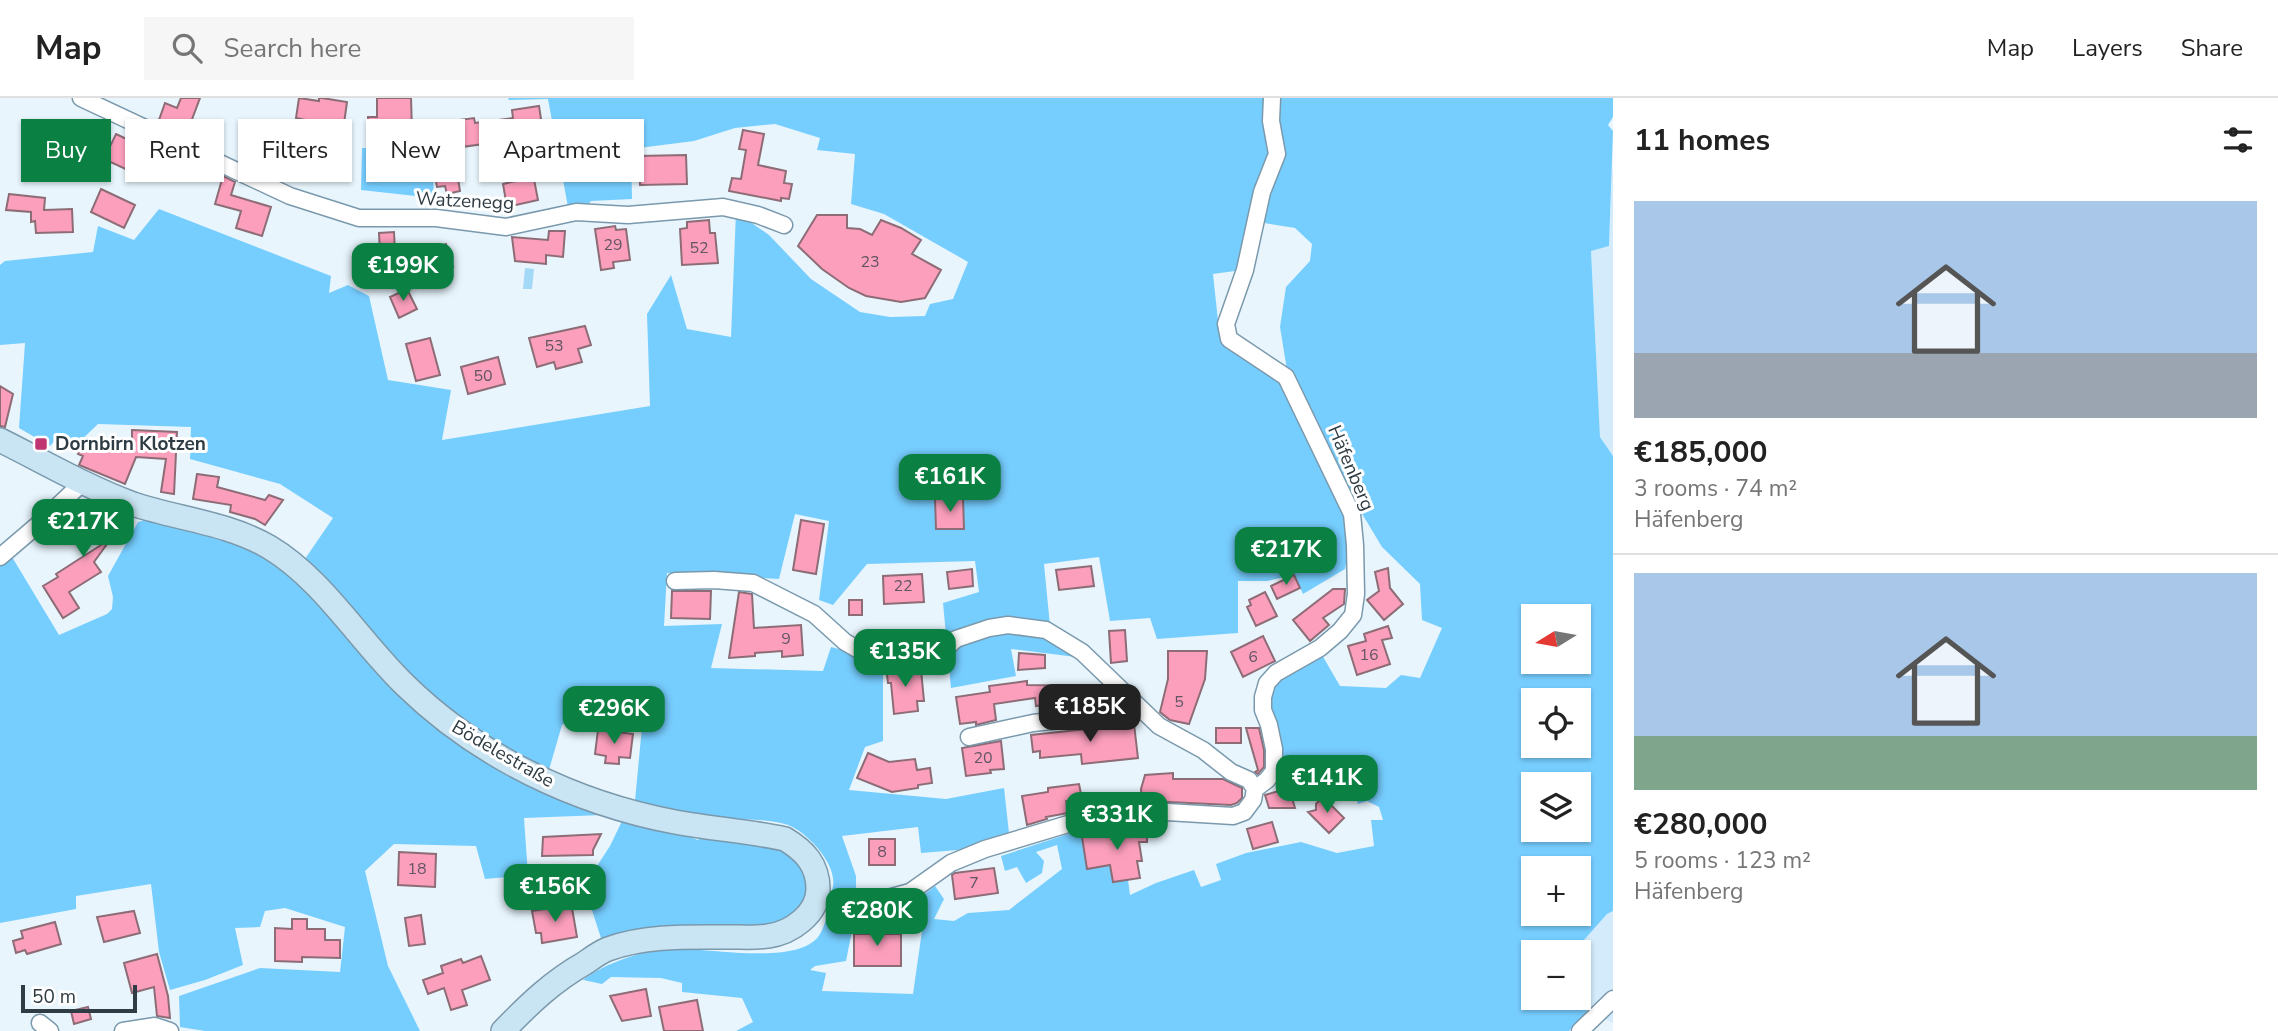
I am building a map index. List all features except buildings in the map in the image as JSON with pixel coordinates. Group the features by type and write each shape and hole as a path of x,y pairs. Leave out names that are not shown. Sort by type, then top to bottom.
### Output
{"main road":[{"name":"Bödelestraße","path":"0,440 82,483 133,504 244,536 268,547 312,582 407,687 470,738 522,769 608,806 678,823 750,831 785,839 811,860 818,876 818,898"},
{"path":"503,1031 533,1000 561,977 607,950 654,939 769,936 793,927 809,914 818,898"}],"street":[{"name":"Watzenegg","path":"81,98 290,196 359,218 436,218 506,227 576,212 628,215 723,207 758,215 784,225"},
{"name":"Häfenberg","path":"818,898 842,904 877,901 910,892 951,863 985,849 1088,818 1167,812 1233,816 1244,812 1253,800 1255,789 1274,771 1273,749 1262,697 1267,683 1276,673 1320,648 1340,631 1353,615 1356,594 1352,514 1286,377 1229,339 1226,324 1245,271 1262,192 1277,154 1271,121 1272,98"},
{"path":"0,557 41,523 82,483"},
{"path":"675,581 753,583 814,614 845,642 859,650 889,656 920,659 937,656 956,639 989,628 1008,625 1046,630 1082,652 1159,726 1203,750 1231,772 1249,780 1255,789"},
{"path":"969,737 1033,723 1143,710"},
{"path":"1580,1031 1613,999"},
{"path":"123,1031 155,1026 170,1031"}],"shaded area":[{"path":"508,98 1613,98 1613,117 1608,125 1613,131 1609,246 1591,251 1600,437 1613,456 1613,911 1607,914 1584,940 1521,940 1521,1010 1587,1011 1569,1031 736,1031 753,1022 742,998 682,992 682,983 661,978 611,977 602,984 583,980 634,955 657,950 769,953 806,946 821,932 826,919 833,877 819,850 804,834 788,825 706,815 635,801 645,695 623,690 562,725 544,787 602,815 524,818 528,875 485,879 476,846 394,844 365,871 388,966 420,1031 205,1031 180,1027 179,996 260,968 340,972 345,927 285,908 265,911 260,927 235,928 243,965 170,990 159,952 151,884 76,896 76,909 0,923 0,565 12,557 59,635 107,614 112,609 113,597 108,576 138,522 148,519 253,546 294,575 333,518 280,484 190,459 191,427 98,424 74,447 59,436 50,446 19,428 25,343 0,345 0,265 5,261 93,252 98,226 134,240 159,209 331,276 329,293 348,285 369,296 388,380 451,390 442,440 650,406 647,314 671,275 687,329 731,337 736,212 769,235 811,279 860,312 890,317 925,316 930,304 953,299 968,262 884,214 851,204 855,154 817,150 820,138 775,124 735,128 694,141 644,147 644,119 552,119 548,99","holes":["1258,222 1295,228 1312,244 1310,261 1286,287 1280,327 1287,370 1229,346 1219,330 1213,274 1242,270","1358,507 1382,547 1420,584 1422,620 1442,628 1420,678 1401,675 1386,688 1340,686 1322,655 1275,683 1270,698 1280,764 1291,782 1354,792 1358,804 1367,801 1379,807 1383,820 1371,820 1374,846 1337,853 1301,842 1246,853 1216,864 1221,880 1201,887 1194,870 1130,895 1128,880 1113,882 1110,865 1087,869 1082,837 1071,833 1001,856 1005,871 1017,867 1026,883 1042,873 1044,861 1036,852 1057,845 1062,869 1009,910 968,913 954,921 934,919 944,899 935,886 918,899 926,903 913,994 822,991 826,973 810,970 815,966 846,961 856,911 856,876 842,836 918,827 921,853 958,850 1009,833 1004,788 946,799 849,790 865,747 883,741 883,660 831,647 823,671 711,668 722,624 664,626 667,573 779,579 795,514 829,521 819,600 833,605 867,564 975,561 979,592 943,603 951,688 1016,676 1011,649 1076,657 1051,636 1044,564 1099,557 1110,621 1150,618 1157,639 1238,633 1238,581 1267,581 1294,575 1303,594 1345,569"]},
{"path":"362,148 366,148 366,182 433,182 434,198 361,190"},
{"path":"1612,170 1613,456 1600,437 1591,250 1609,246"},
{"path":"563,182 632,182 632,199 591,201 587,206 568,207"},
{"path":"525,268 534,269 532,289 523,289"},
{"path":"622,821 671,830 698,840 702,837 747,840 779,848 799,863 806,877 806,893 792,915 768,926 602,941 584,886 610,846"},
{"path":"1613,911 1613,1023 1586,1010 1591,1010 1591,940 1584,940 1607,914"}],"place":[{"name":"Dornbirn Klotzen","path":"41,444"}]}
